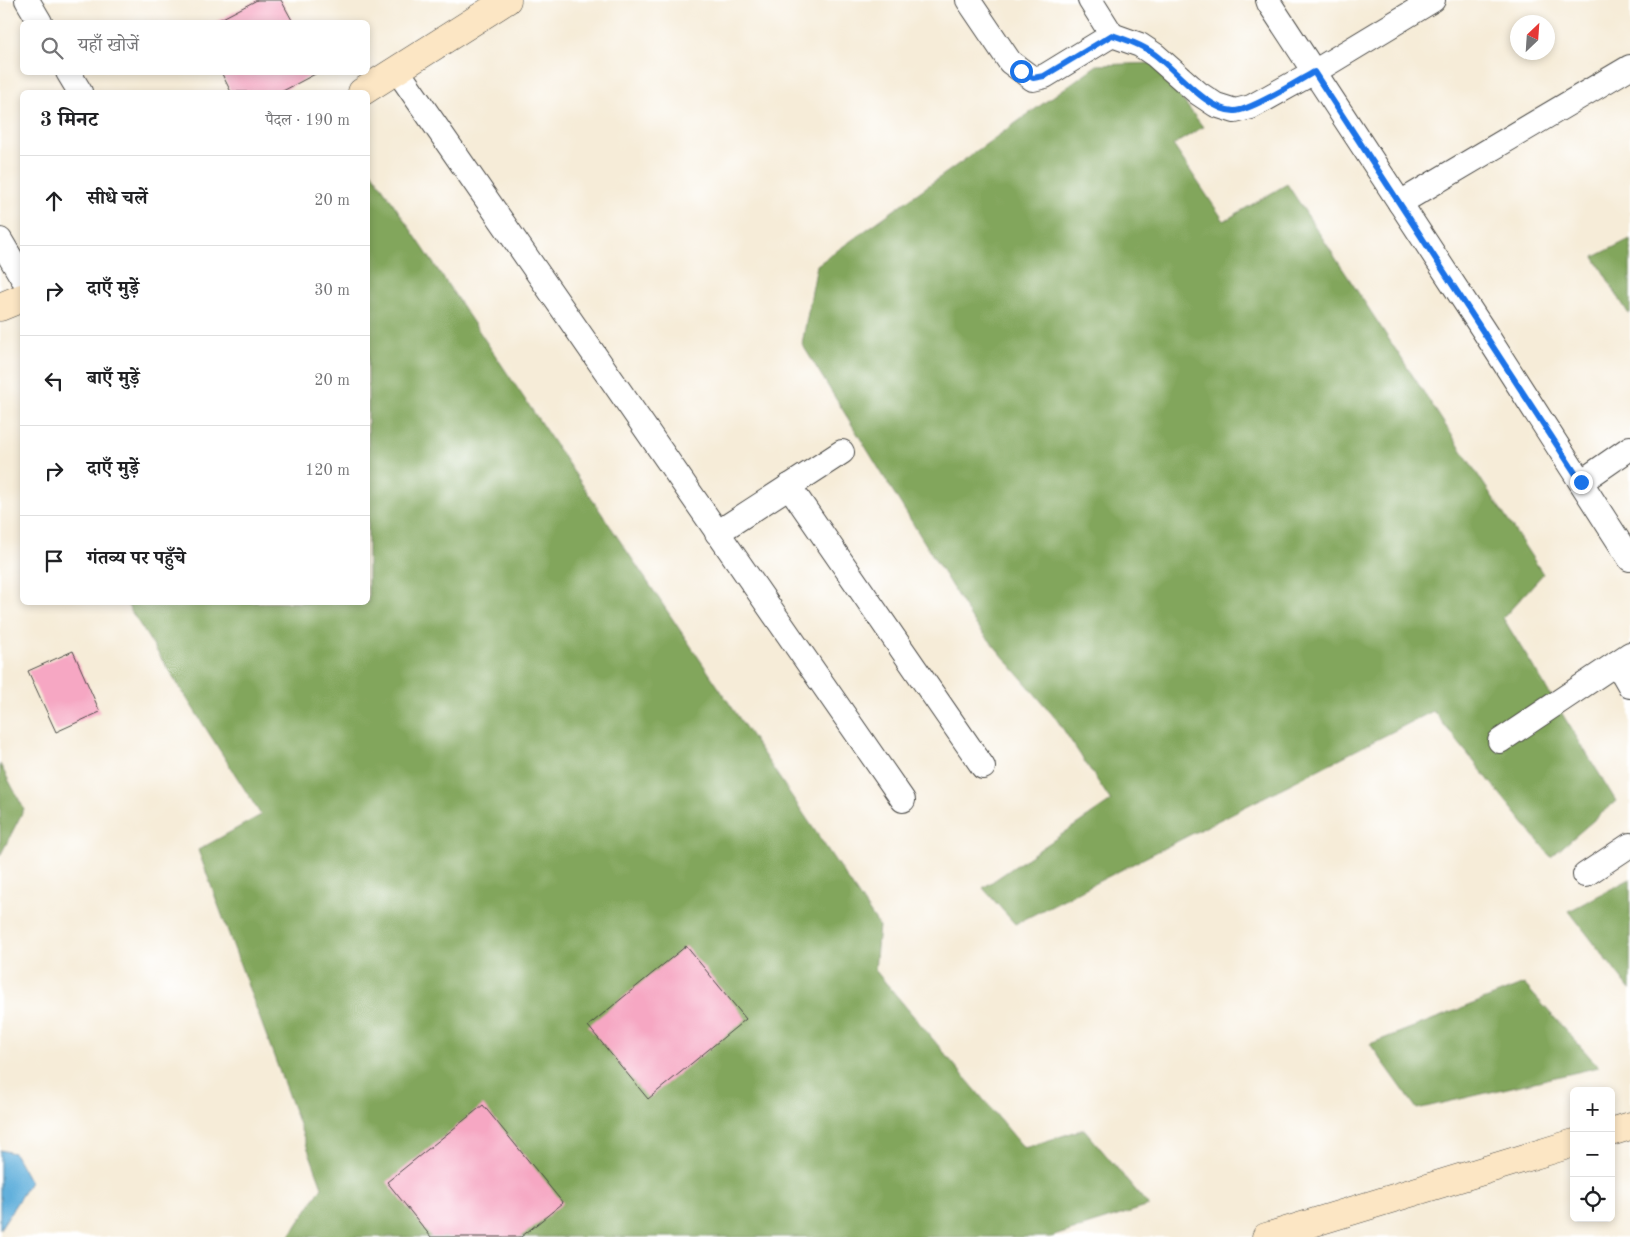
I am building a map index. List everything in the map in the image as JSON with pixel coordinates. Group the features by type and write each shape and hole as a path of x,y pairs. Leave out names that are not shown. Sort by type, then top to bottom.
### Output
{"street":[{"path":"27,0 39,20"},
{"path":"968,0 1010,62 1033,78 1044,76 1112,35"},
{"path":"1090,0 1112,35 1140,45 1155,55 1198,93 1216,106 1235,111 1251,107 1314,72 1433,0"},
{"path":"1268,0 1628,552"},
{"path":"365,90 398,70 494,3"},
{"path":"1400,203 1630,67"},
{"path":"398,70 903,800"},
{"path":"70,75 79,90"},
{"path":"0,240 20,274"},
{"path":"0,306 20,299"},
{"path":"1581,482 1630,448"},
{"path":"717,533 842,452"},
{"path":"789,486 982,767"},
{"path":"1500,740 1623,658 1630,686"},
{"path":"1585,875 1630,845"},
{"path":"1615,1131 1630,1126"},
{"path":"1266,1237 1570,1144"}],"green space":[{"path":"1155,63 1203,127 1173,145 1224,221 1287,184 1543,574 1503,618 1616,801 1551,857 1433,711 1015,924 983,888 1111,801 1057,720 973,621 802,344 817,265 1097,65"},
{"path":"370,169 879,926 875,970 1024,1148 1084,1129 1149,1206 1051,1237 289,1237 322,1187 198,850 261,815 127,605 370,605"},
{"path":"1630,239 1630,313 1628,313 1594,257"},
{"path":"0,764 24,809 0,856"},
{"path":"1630,879 1630,990 1569,911"},
{"path":"1524,984 1599,1067 1417,1109 1370,1044"}],"water":[{"path":"0,1150 14,1153 30,1182 0,1229"}],"building":[{"path":"257,0 281,0 292,20 219,20"},
{"path":"222,75 313,75 285,90 230,90"},
{"path":"73,651 100,712 56,732 28,671"},
{"path":"686,946 746,1019 648,1099 588,1026"},
{"path":"483,1105 563,1203 521,1237 431,1237 387,1182"}],"route":[{"path":"1021,71 1033,78 1044,76 1112,35 1140,45 1155,55 1198,93 1216,106 1235,111 1251,107 1314,72 1581,482"}]}
